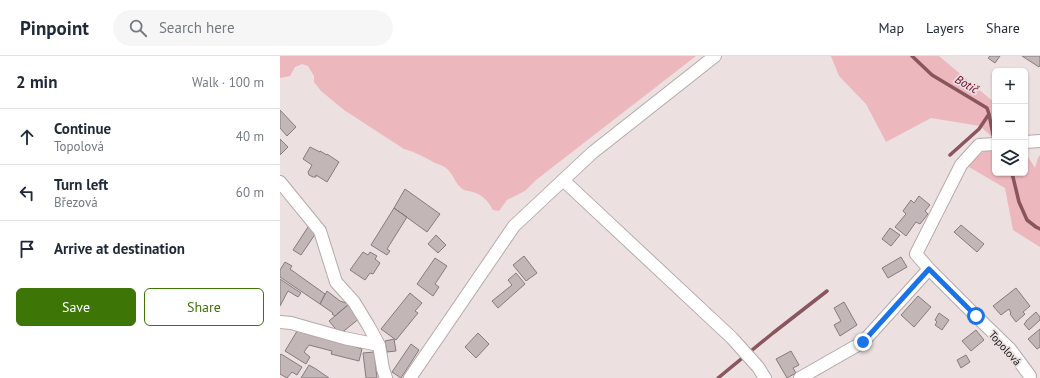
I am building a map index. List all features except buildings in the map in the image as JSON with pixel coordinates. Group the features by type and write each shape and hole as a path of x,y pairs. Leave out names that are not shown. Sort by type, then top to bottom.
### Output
{"street":[{"path":"410,378 514,226 592,153 715,56"},
{"path":"1028,142 1040,140"},
{"name":"Topolová","path":"992,144 979,145 959,170 916,254 929,269 1010,349 1030,376"},
{"path":"563,180 732,338 758,367 765,378"},
{"path":"280,182 320,231 336,282 354,302 379,345 386,378"},
{"path":"800,378 863,342 929,269"},
{"path":"280,322 291,323 344,338 379,345"}],"shaded area":[{"path":"280,56 696,56 536,180 525,191 507,200 499,211 493,210 487,201 480,195 461,188 446,168 404,149 344,110 321,91 314,82 314,76 308,66 302,64 295,67 290,76 280,78"},
{"path":"831,56 939,56 992,100 992,136 980,126 931,118 886,142 866,104 839,76"},
{"path":"989,149 992,149 992,176 1028,176 1028,157 1035,168 1040,155 1040,247 1013,230 1005,188 969,167 976,156"}],"waterway":[{"name":"Botič","path":"912,56 932,75 987,108 992,130"},
{"path":"950,155 979,129 989,114"},
{"name":"Botič","path":"1013,176 1019,202 1027,220 1040,229"},
{"path":"718,378 827,291"}],"route":[{"path":"863,342 929,269 976,316"}]}
